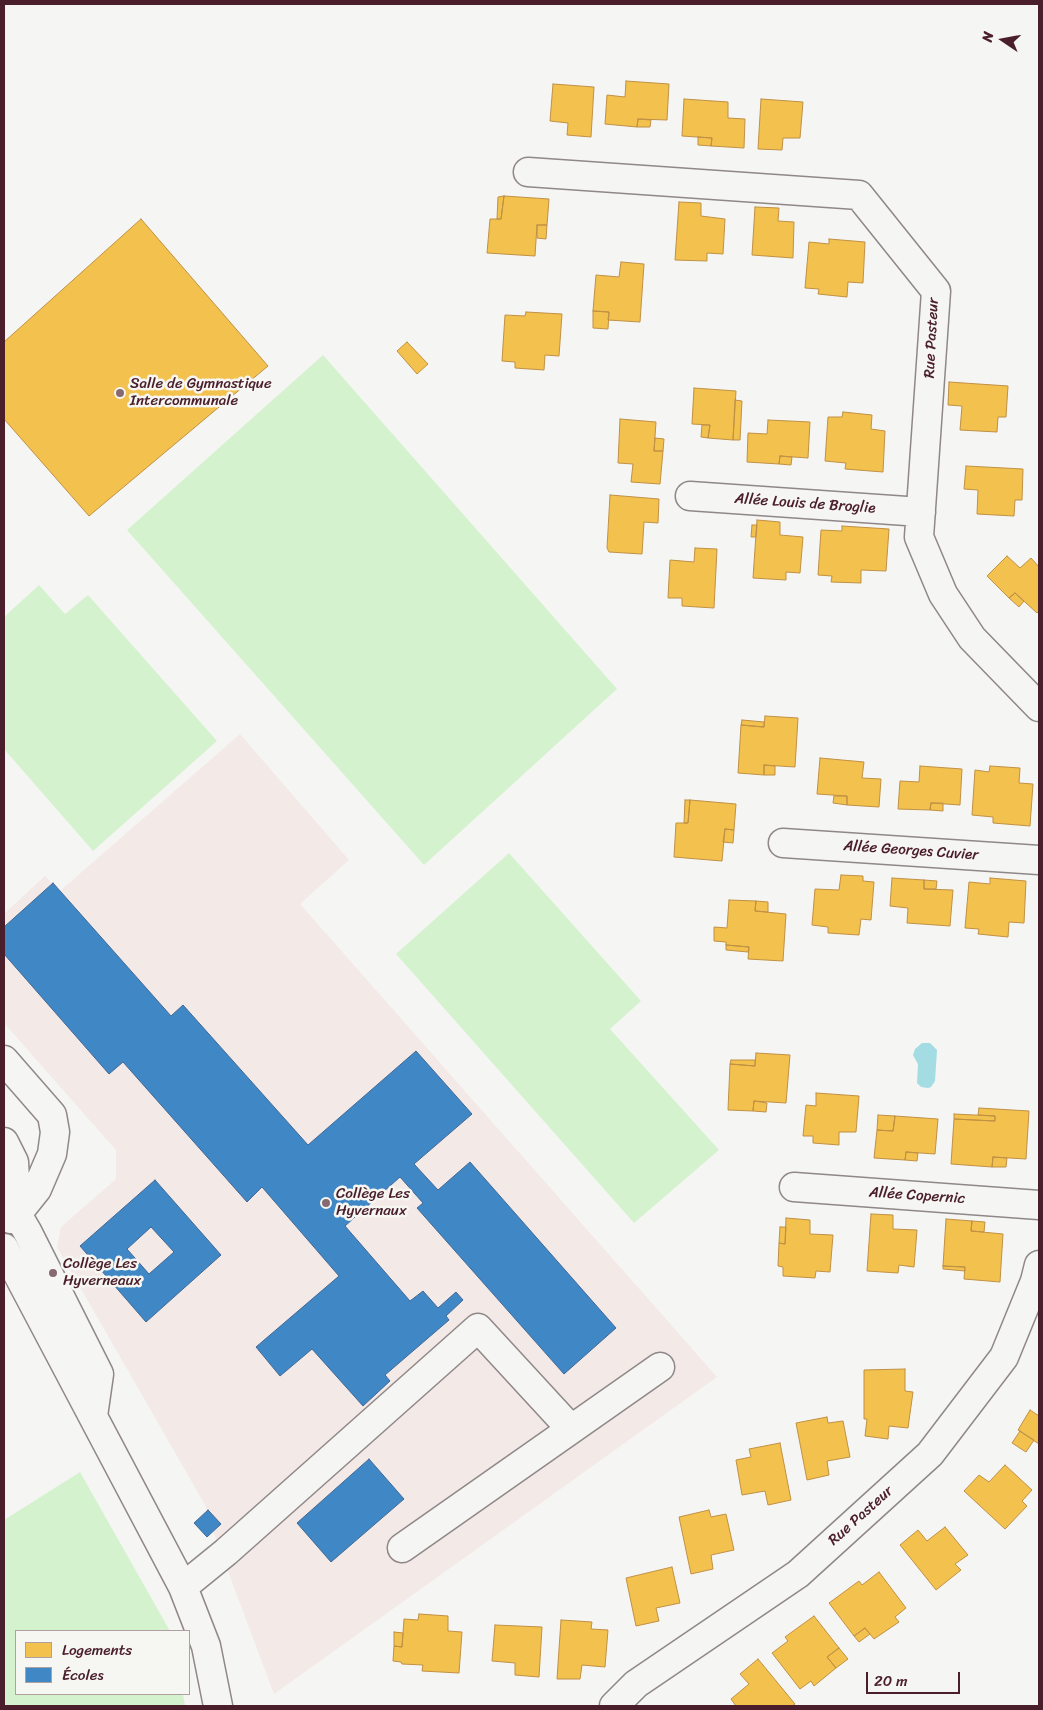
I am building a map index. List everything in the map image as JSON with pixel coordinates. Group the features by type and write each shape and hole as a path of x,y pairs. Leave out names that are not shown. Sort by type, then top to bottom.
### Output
{"street":[{"name":"Rue Pasteur","path":"528,172 859,195 936,292 919,538 943,594 972,638 1039,707"},
{"name":"Allée Louis de Broglie","path":"690,496 921,512"},
{"name":"Allée Georges Cuvier","path":"782,842 1039,860"},
{"path":"4,1060 52,1115 55,1132 52,1154 38,1189 10,1219"},
{"path":"4,1142 14,1162 10,1219"},
{"name":"Allée Copernic","path":"794,1187 1039,1205"},
{"path":"10,1219 27,1231 99,1374 93,1416"},
{"path":"4,1248 183,1587 206,1646 218,1706"},
{"name":"Rue Pasteur","path":"614,1706 636,1684 798,1574 930,1454 1004,1357 1035,1281 1039,1265"},
{"path":"183,1587 199,1576 478,1328 571,1430"},
{"path":"402,1548 660,1367"}],"shaded area":[{"name":"Collège Les Hyvernaux","path":"240,734 349,860 300,904 717,1377 274,1694 213,1531 208,1510 57,1247 61,1227 116,1179 116,1150 4,1023 4,914 45,876 60,891"}],"green space":[{"path":"323,355 617,689 424,865 127,530"},
{"path":"39,585 65,614 88,595 217,741 93,851 4,749 4,617"},
{"path":"509,853 641,1001 610,1029 719,1150 634,1223 396,954"},
{"path":"80,1472 169,1630 15,1630 15,1695 183,1695 185,1706 4,1706 4,1520"}],"water":[{"path":"922,1043 930,1043 937,1050 935,1081 928,1088 921,1087 917,1083 918,1064 913,1055 915,1049"}],"building: Logements":[{"path":"626,81 669,84 667,120 638,119 637,127 605,124 607,95 625,97"},
{"path":"553,84 594,87 591,137 567,135 568,123 550,121"},
{"path":"684,99 728,102 728,118 745,119 744,148 711,146 712,138 682,136"},
{"path":"761,99 803,102 800,138 783,138 782,150 758,149"},
{"path":"638,119 651,120 650,127 637,127"},
{"path":"698,137 712,138 711,146 698,145"},
{"path":"504,196 549,199 547,225 537,225 535,256 487,253 490,219 501,219"},
{"path":"504,196 501,219 497,219 498,197"},
{"path":"679,202 701,203 701,216 725,219 723,254 707,253 707,261 675,260"},
{"path":"755,207 779,208 778,221 794,222 793,258 752,255"},
{"name":"Salle de Gymnastique Intercommunale","path":"141,219 268,366 89,516 4,419 4,342"},
{"path":"537,225 547,225 546,239 537,238"},
{"path":"829,239 865,242 863,283 848,282 847,297 818,294 819,289 805,288 809,242 829,244"},
{"path":"621,262 644,264 640,322 608,320 609,312 593,311 596,275 619,277"},
{"path":"593,311 609,312 608,329 593,328"},
{"path":"526,312 562,314 559,356 545,355 544,370 515,368 515,362 502,361 505,315 525,316"},
{"path":"407,342 428,364 417,374 397,351"},
{"path":"949,382 1008,386 1006,417 998,417 997,432 960,430 962,406 948,405"},
{"path":"694,388 736,391 733,440 708,438 710,425 692,424"},
{"path":"735,400 742,401 740,440 733,440"},
{"path":"843,412 872,415 871,429 885,431 883,472 845,469 846,463 825,461 828,417 842,417"},
{"path":"620,419 656,422 654,451 663,451 660,484 631,482 633,464 618,463"},
{"path":"768,420 810,422 808,458 780,456 779,464 747,462 748,433 767,434"},
{"path":"702,425 710,425 708,438 701,437"},
{"path":"655,438 664,439 663,451 654,451"},
{"path":"780,456 792,457 791,465 779,464"},
{"path":"966,466 1023,469 1022,500 1015,500 1014,516 977,514 978,490 964,489"},
{"path":"610,495 659,499 658,523 644,522 642,554 609,552 607,548"},
{"path":"757,520 780,522 780,535 803,537 800,573 786,572 786,580 753,578"},
{"path":"752,525 757,525 756,537 751,537"},
{"path":"842,526 889,529 886,571 861,570 861,583 831,582 832,576 818,575 821,530 842,531"},
{"path":"695,548 717,549 714,608 682,606 682,598 668,598 670,560 694,562"},
{"path":"1007,556 1020,568 1031,558 1039,567 1039,611 1037,613 1015,593 1009,598 987,576"},
{"path":"1015,593 1024,601 1019,607 1009,598"},
{"path":"765,716 798,718 795,767 764,765 764,775 738,773 741,725 764,727"},
{"path":"742,720 764,722 764,727 741,725"},
{"path":"820,758 864,762 862,778 881,779 879,807 847,805 847,796 817,794"},
{"path":"764,765 775,766 775,775 764,775"},
{"path":"920,766 962,769 960,805 931,803 930,810 898,809 900,781 919,782"},
{"path":"990,766 1020,768 1019,783 1033,784 1030,826 993,823 993,817 972,815 975,770 989,772"},
{"path":"834,796 847,796 847,805 833,803"},
{"path":"685,800 690,800 688,823 684,823"},
{"path":"690,800 736,804 734,830 725,829 722,861 674,857 676,823 688,823"},
{"path":"931,803 943,803 943,811 930,810"},
{"path":"725,829 734,830 733,843 723,842"},
{"path":"841,875 863,876 863,881 874,882 871,920 861,919 859,935 828,933 828,927 812,925 815,889 839,890"},
{"path":"892,878 924,880 924,889 953,890 950,926 907,923 908,908 890,906"},
{"path":"990,878 1026,881 1024,923 1009,922 1008,937 978,934 979,929 965,928 969,882 990,884"},
{"path":"924,880 937,881 936,889 924,889"},
{"path":"729,900 756,901 755,911 786,914 783,961 748,959 749,947 726,945 726,942 714,941 714,927 727,928"},
{"path":"756,901 768,902 768,912 755,911"},
{"path":"726,945 749,947 748,952 726,950"},
{"path":"756,1053 790,1055 786,1103 754,1101 753,1111 728,1110 730,1064 755,1066"},
{"path":"731,1060 755,1060 755,1066 730,1064"},
{"path":"816,1093 859,1096 856,1132 839,1132 839,1145 813,1143 813,1136 803,1136 806,1105 816,1106"},
{"path":"754,1101 767,1103 766,1112 753,1111"},
{"path":"979,1108 1029,1111 1026,1159 993,1157 992,1167 951,1164 954,1119 995,1121 995,1116 978,1115"},
{"path":"954,1114 995,1116 995,1121 954,1119"},
{"path":"878,1115 895,1116 893,1131 877,1130"},
{"path":"895,1116 938,1119 935,1154 906,1152 905,1160 874,1158 877,1130 893,1131"},
{"path":"906,1152 918,1153 917,1161 905,1160"},
{"path":"993,1157 1007,1158 1006,1167 992,1167"},
{"path":"871,1214 893,1215 893,1229 917,1230 914,1267 899,1265 898,1273 867,1271"},
{"path":"786,1218 810,1220 810,1234 833,1235 830,1272 816,1271 815,1278 783,1276 783,1267 778,1266 779,1243 785,1244"},
{"path":"946,1219 972,1221 971,1231 1003,1234 1000,1282 964,1279 965,1267 943,1266"},
{"path":"972,1221 985,1222 984,1232 971,1231"},
{"path":"780,1227 786,1227 785,1244 779,1243"},
{"path":"943,1266 965,1267 965,1271 943,1269"},
{"path":"905,1369 905,1391 913,1392 908,1428 889,1426 888,1439 865,1436 867,1419 864,1419 864,1370"},
{"path":"1030,1410 1039,1416 1039,1444 1018,1430"},
{"path":"827,1417 828,1423 843,1421 850,1457 827,1461 829,1475 807,1480 796,1423"},
{"path":"1020,1431 1034,1440 1026,1452 1012,1443"},
{"path":"780,1443 791,1500 768,1505 765,1491 742,1495 736,1460 751,1457 749,1449"},
{"path":"1005,1465 1032,1490 1022,1501 1027,1506 1005,1529 964,1491 979,1475 989,1482"},
{"path":"709,1510 711,1517 726,1514 734,1550 711,1555 713,1569 691,1574 679,1517"},
{"path":"945,1527 968,1555 955,1564 961,1570 936,1590 900,1545 918,1530 927,1541"},
{"path":"672,1567 680,1603 656,1608 659,1621 636,1626 626,1578"},
{"path":"879,1572 906,1608 895,1617 899,1622 874,1639 865,1628 854,1636 829,1603 859,1581 862,1585"},
{"path":"419,1614 448,1616 448,1631 462,1632 459,1673 422,1671 423,1665 402,1664 401,1662 393,1661 394,1646 402,1647 404,1619 418,1620"},
{"path":"814,1616 839,1648 827,1657 836,1668 814,1686 811,1681 800,1689 772,1653 788,1641 785,1637"},
{"path":"561,1620 592,1622 591,1629 608,1630 605,1667 582,1665 580,1679 557,1679"},
{"path":"495,1625 542,1627 539,1677 515,1675 515,1663 492,1661"},
{"path":"865,1628 870,1634 859,1642 854,1636"},
{"path":"394,1632 403,1633 402,1647 394,1646"},
{"path":"839,1648 848,1659 836,1668 827,1657"},
{"path":"758,1659 795,1704 792,1706 736,1706 731,1699 749,1684 740,1674"}],"building: Écoles":[{"path":"53,883 171,1016 183,1005 308,1145 416,1051 472,1114 414,1164 438,1190 470,1162 616,1328 564,1374 417,1208 423,1203 400,1177 345,1226 410,1301 423,1291 438,1308 456,1292 463,1300 446,1316 449,1320 385,1375 390,1381 363,1406 312,1349 280,1376 256,1347 339,1276 262,1187 247,1202 123,1062 109,1074 4,954 4,927"},
{"path":"155,1180 221,1255 146,1322 80,1246","holes":["151,1227 174,1252 149,1274 127,1249"]},
{"path":"369,1459 404,1499 331,1562 297,1523"},
{"path":"208,1510 221,1524 207,1537 194,1523"}],"place":[{"name":"Salle de Gymnastique Intercommunale","path":"120,393"},
{"name":"Collège Les Hyvernaux","path":"326,1203"},
{"name":"Collège Les Hyverneaux","path":"53,1273"}]}
